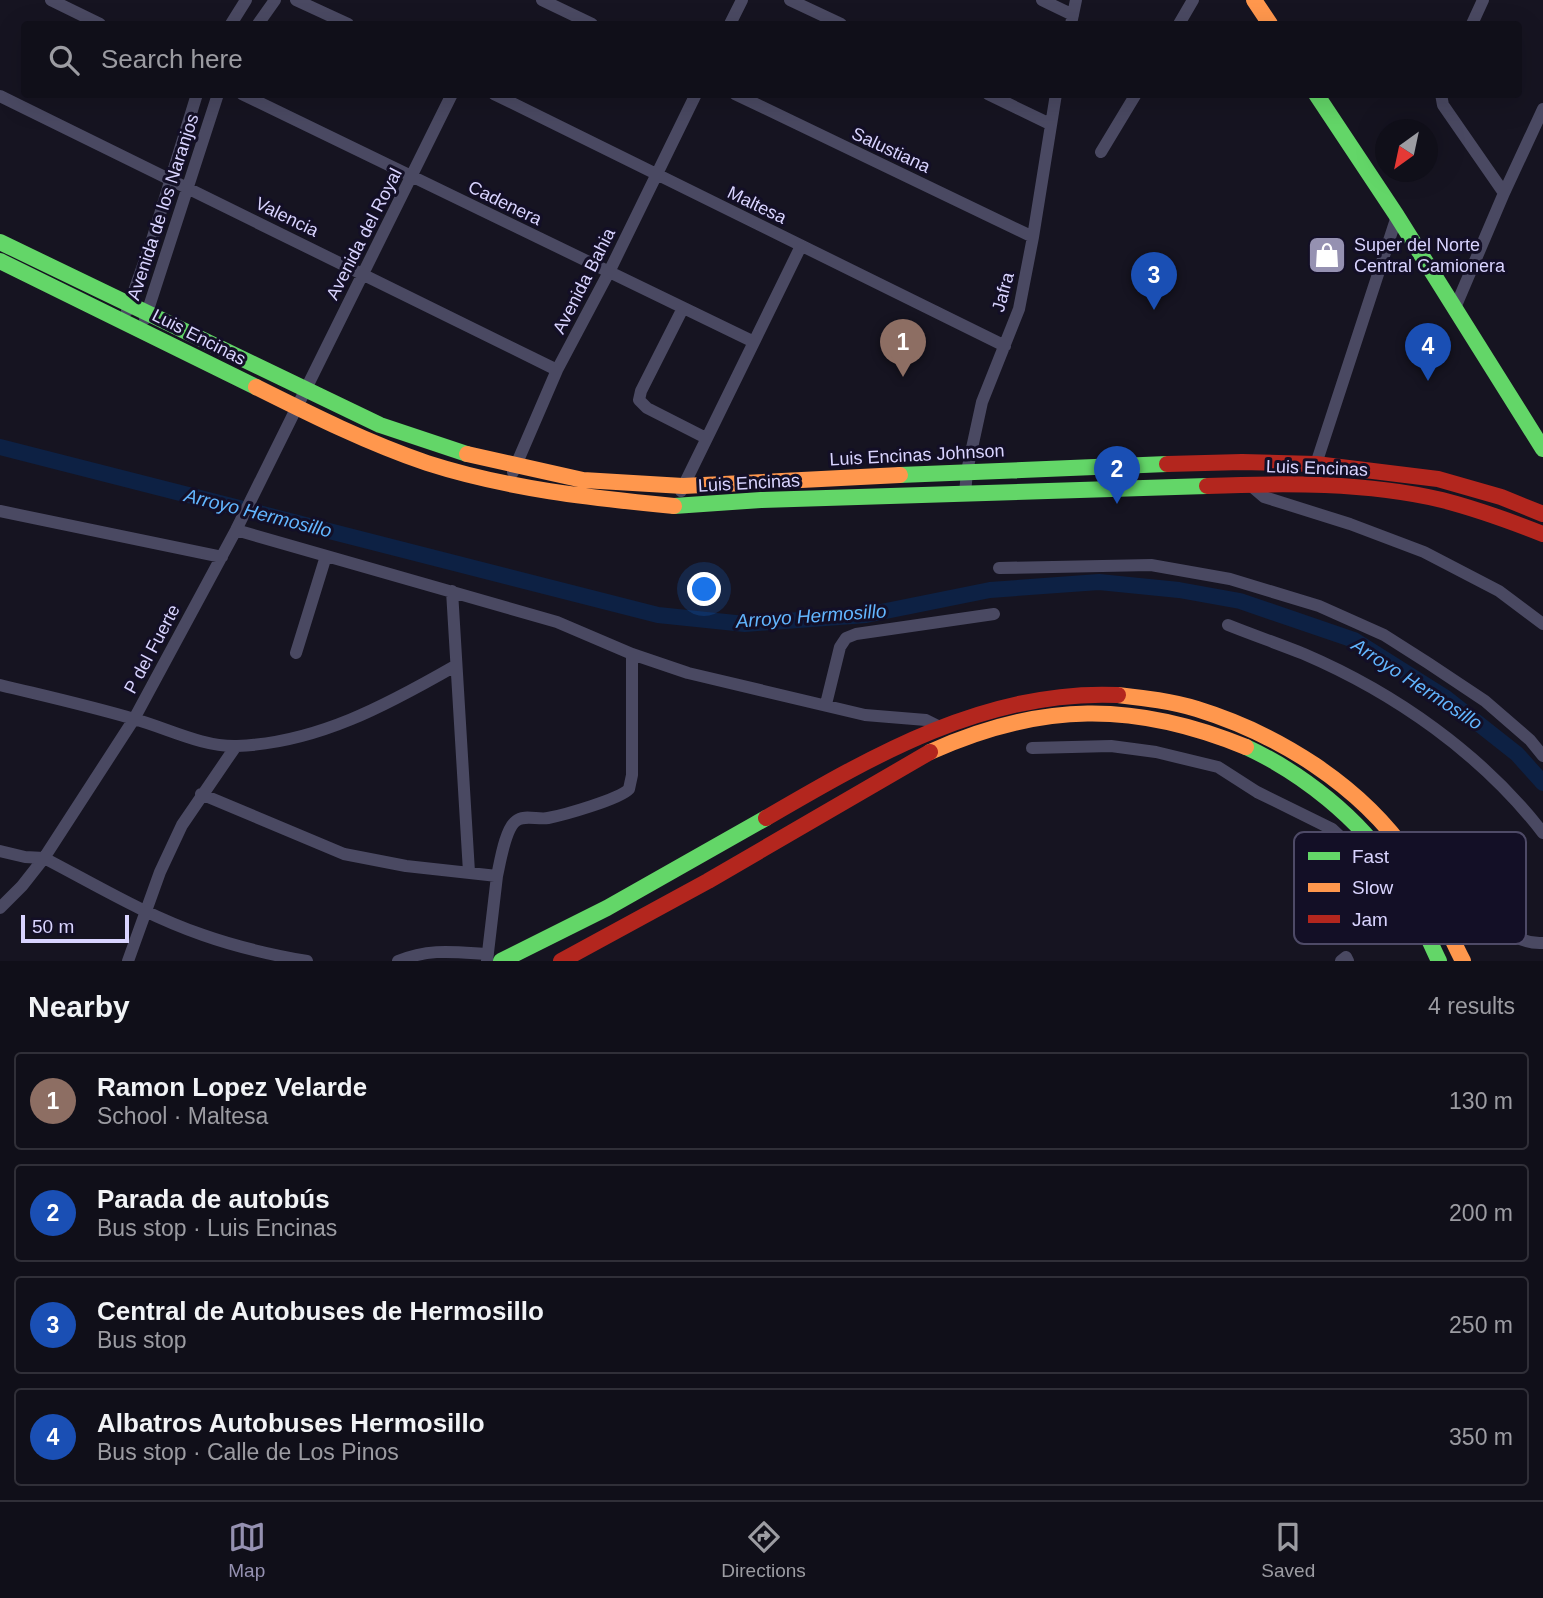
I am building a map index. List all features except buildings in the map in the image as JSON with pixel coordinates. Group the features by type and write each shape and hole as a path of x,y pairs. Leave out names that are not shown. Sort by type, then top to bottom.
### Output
{"main road":[{"path":"1254,0 1268,21"},
{"path":"1319,98 1543,449"},
{"name":"Luis Encinas Johnson","path":"0,242 380,425 446,449 516,467 583,480 682,486 967,471 1242,462 1316,464 1437,479 1501,497 1543,514"},
{"name":"Luis Encinas","path":"0,261 373,443 428,463 506,484 582,497 675,506 1287,483 1395,492 1471,507 1497,514 1543,534"},
{"path":"492,959 591,917 904,742 1032,701 1115,695 1162,700 1203,711 1282,745 1334,781 1362,804 1389,832"},
{"path":"561,961 942,747 1018,724 1081,713 1119,713 1185,724 1256,752 1300,779 1348,817 1362,832"},
{"path":"684,865 697,887"},
{"path":"1431,944 1439,961"},
{"path":"1455,944 1463,961"}],"street":[{"path":"51,0 94,21"},
{"path":"233,21 246,0"},
{"path":"260,21 275,0"},
{"path":"296,0 342,21"},
{"path":"542,0 586,21"},
{"path":"732,21 742,0"},
{"path":"790,0 835,21"},
{"path":"1042,0 1072,20 1076,0"},
{"path":"1180,21 1194,0"},
{"path":"1473,21 1483,0"},
{"name":"Valencia","path":"0,96 558,370"},
{"name":"Avenida de los Naranjos","path":"124,321 196,98"},
{"name":"Avenida de los Naranjos","path":"142,330 217,98"},
{"name":"Cadenera","path":"250,98 754,342"},
{"name":"Avenida del Royal","path":"305,388 413,177 450,98"},
{"name":"Maltesa","path":"503,98 1005,346"},
{"name":"Avenida Bahia","path":"506,484 558,370 694,98"},
{"name":"Salustiana","path":"742,98 1033,237"},
{"path":"996,98 1050,124"},
{"name":"Jafra","path":"965,494 967,471 982,402 1019,309 1055,98"},
{"path":"1101,152 1134,98"},
{"path":"1442,98 1443,105 1504,193"},
{"path":"1455,308 1543,109"},
{"path":"1316,464 1396,216"},
{"path":"675,506 682,486 801,246"},
{"path":"683,308 639,400 647,408 706,438"},
{"name":"P del Fuerte","path":"0,908 44,858 134,719 236,530 305,388"},
{"path":"1250,485 1264,498 1382,535 1461,570 1499,590 1543,624"},
{"path":"0,511 222,557"},
{"path":"236,530 557,622 632,654 688,673 865,715 926,720 942,728"},
{"path":"296,653 326,556"},
{"path":"999,568 1151,565 1230,579 1319,606 1384,635 1485,701 1530,740 1543,756"},
{"path":"452,591 469,872"},
{"path":"826,704 840,647 846,638 856,634 993,614"},
{"path":"1228,625 1306,655 1378,691 1428,723 1503,786 1543,833"},
{"path":"398,961 434,951 492,959 496,876 509,829 514,821 522,817 551,817 617,797 629,789 632,775 632,654"},
{"path":"0,685 134,719 206,742 236,746 286,739 349,721 395,700 455,666"},
{"path":"128,961 171,847 201,794 236,746"},
{"path":"1032,748 1111,746 1156,752 1218,767 1257,792 1335,832"},
{"path":"201,794 344,854 406,866 496,876"},
{"path":"0,851 44,858 146,911 223,942 301,960"},
{"path":"1341,961 1346,957 1348,961"}],"waterway":[{"name":"Arroyo Hermosillo","path":"0,447 658,615 745,624 866,615 990,590 1099,582 1179,590 1240,601 1354,640 1446,698 1517,754 1543,783"}],"traffic: fast":[{"path":"1319,98 1397,216 1543,449"},
{"path":"0,242 380,425 467,454"},
{"path":"0,261 256,387"},
{"path":"900,475 1167,464"},
{"path":"674,506 761,500 1207,486"},
{"path":"1246,747 1308,784 1363,832"},
{"path":"501,961 607,908 766,818"},
{"path":"1431,944 1439,961"}],"traffic: slow":[{"path":"1254,0 1268,21"},
{"path":"256,387 362,438 457,472 550,491 674,506"},
{"path":"467,454 583,480 683,486 900,475"},
{"path":"1118,695 1197,709 1287,748 1342,785 1391,832"},
{"path":"930,752 1010,724 1049,716 1088,714 1126,715 1165,721 1246,747"},
{"path":"1455,944 1463,961"}],"traffic: jam":[{"path":"1167,464 1316,464 1438,479 1501,497 1543,514"},
{"path":"1207,486 1295,484 1413,494 1442,500 1543,534"},
{"path":"766,818 848,771 891,750 978,715 1023,703 1070,696 1118,695"},
{"path":"561,961 708,881 930,752"}],"place":[{"name":"Super del Norte Central Camionera","path":"1327,255"},
{"name":"Central de Autobuses de Hermosillo","path":"1154,310"},
{"name":"Ramon Lopez Velarde","path":"903,377"},
{"name":"Albatros Autobuses Hermosillo","path":"1428,381"},
{"name":"Parada de autobús","path":"1117,504"}]}
